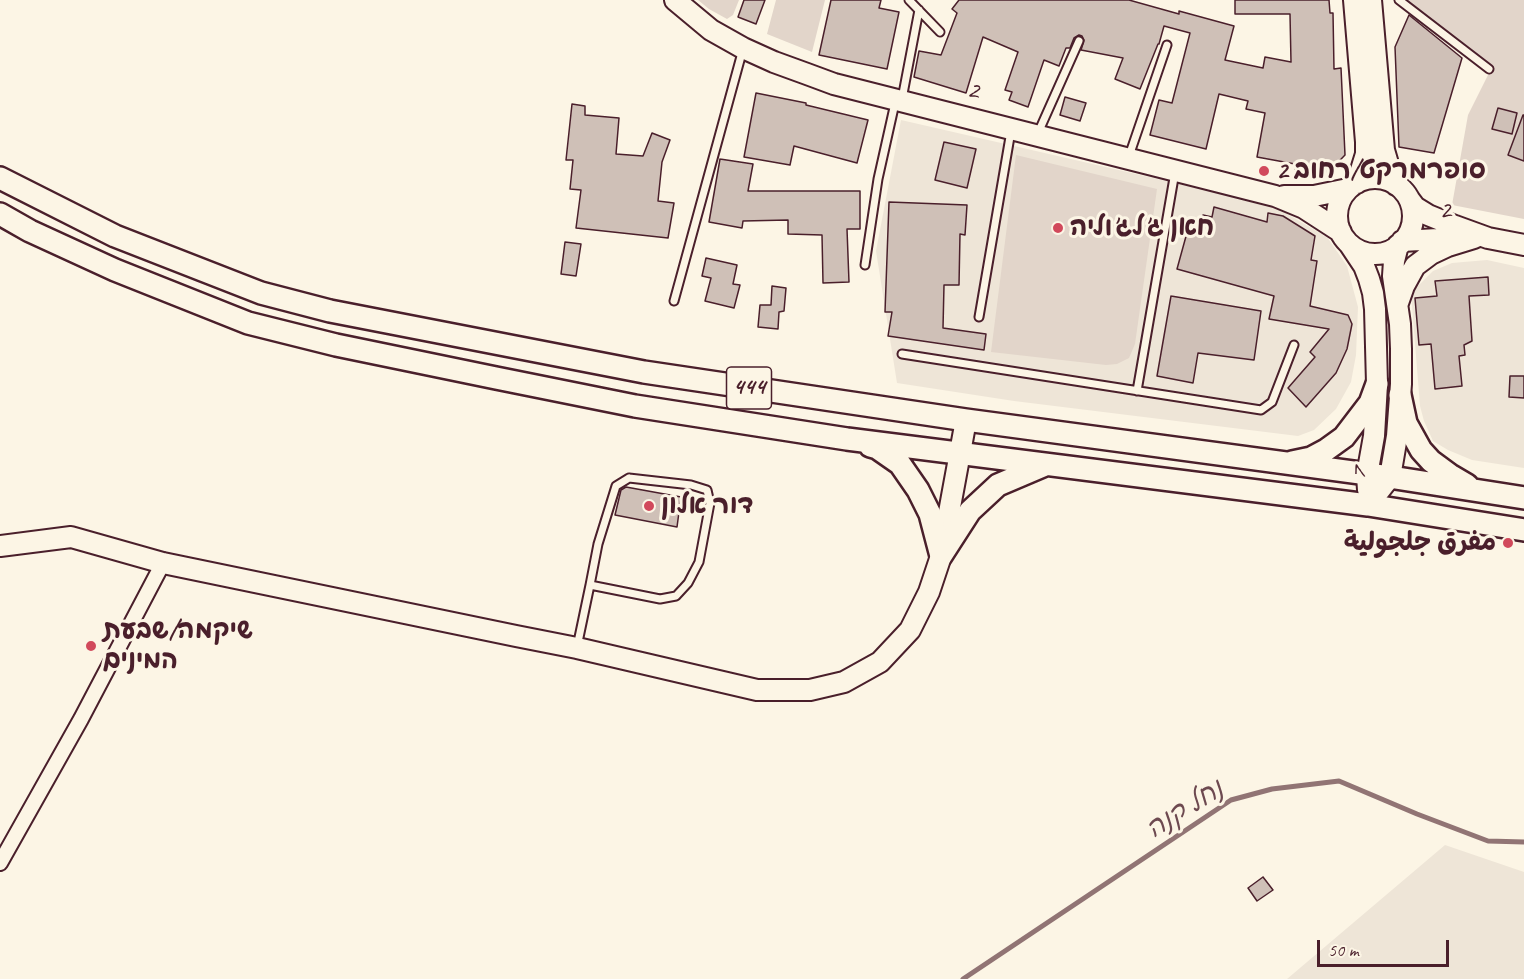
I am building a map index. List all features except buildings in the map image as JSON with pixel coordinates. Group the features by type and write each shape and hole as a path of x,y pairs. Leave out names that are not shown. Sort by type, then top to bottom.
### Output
{"main road":[{"name":"444","path":"0,178 115,236 261,292 330,311 645,372 966,420 1390,477 1524,498"},
{"name":"444","path":"0,214 30,231 115,270 248,323 336,345 634,406 847,439 1368,505 1524,530"},
{"path":"1282,464 1311,458 1344,437 1370,403 1377,384"},
{"path":"1400,395 1406,423 1421,450 1450,476 1478,491"},
{"path":"847,439 877,448 900,464 918,490 930,514 940,556"},
{"path":"940,556 970,511 998,485 1047,465"}],"street":[{"name":"2","path":"675,0 711,30 743,48 834,84 1275,196 1304,208 1345,238"},
{"path":"1352,186 1363,167 1366,154 1354,0"},
{"path":"1371,0 1384,150 1391,174 1402,192 1412,212 1411,225 1400,243 1379,253 1359,250 1345,238 1337,217 1338,204 1352,186 1363,179 1383,178 1402,192"},
{"name":"2","path":"1275,196 1314,196 1352,186"},
{"name":"2","path":"1402,192 1415,207 1428,215 1481,238"},
{"name":"1","path":"1345,238 1364,266 1373,293 1377,384 1374,436 1367,475 1368,505"},
{"name":"2","path":"1400,243 1446,238 1481,238 1524,245"},
{"path":"1397,305 1415,266 1439,250 1481,238"},
{"name":"1","path":"1368,505 1390,477 1397,436 1401,350 1400,324 1393,276 1394,261 1400,243"},
{"path":"0,546 71,537 163,563 577,648 757,690 810,690 844,682 880,662 910,630 929,592 940,556 966,420"},
{"path":"0,863 81,719 163,563"}],"lane":[{"path":"909,0 940,32"},
{"path":"1399,0 1489,69"},
{"path":"865,265 878,179 919,10"},
{"path":"1037,135 1079,42"},
{"path":"1128,158 1167,45"},
{"path":"674,301 743,48"},
{"path":"979,317 1011,129"},
{"path":"1137,391 1175,170"},
{"path":"902,354 1261,410 1272,402 1294,345"},
{"path":"577,648 598,544 616,486 629,478 692,485 707,490 710,503 699,562 688,583 676,597 660,598 590,585"}],"shaded area":[{"path":"698,0 739,0 733,15 727,19"},
{"path":"776,0 825,0 812,52 767,34"},
{"path":"1406,0 1524,0 1524,219 1452,205 1468,115 1488,75"},
{"path":"901,120 1223,194 1282,211 1327,237 1347,266 1358,307 1356,355 1351,382 1336,409 1314,430 1298,436 1014,401 897,383 876,251"},
{"path":"1016,155 1157,189 1135,344 1129,358 1117,364 1106,365 991,352"},
{"path":"1487,260 1524,268 1524,468 1472,460 1448,450 1433,441 1420,406 1411,293 1433,271 1452,263"},
{"path":"1445,845 1524,872 1524,979 1287,979"}],"waterway":[{"name":"נחל קנה","path":"963,979 1231,800 1272,789 1339,781 1488,841 1524,842"}],"place":[{"name":"סופרמרקט/רחוב 2","path":"1264,171"},
{"name":"חאן ג'לג'וליה","path":"1058,228"},
{"name":"דור אלון","path":"649,506"},
{"name":"مفرق جلجولية","path":"1508,543"},
{"name":"שיקמה/שבעת המינים","path":"91,646"}]}
